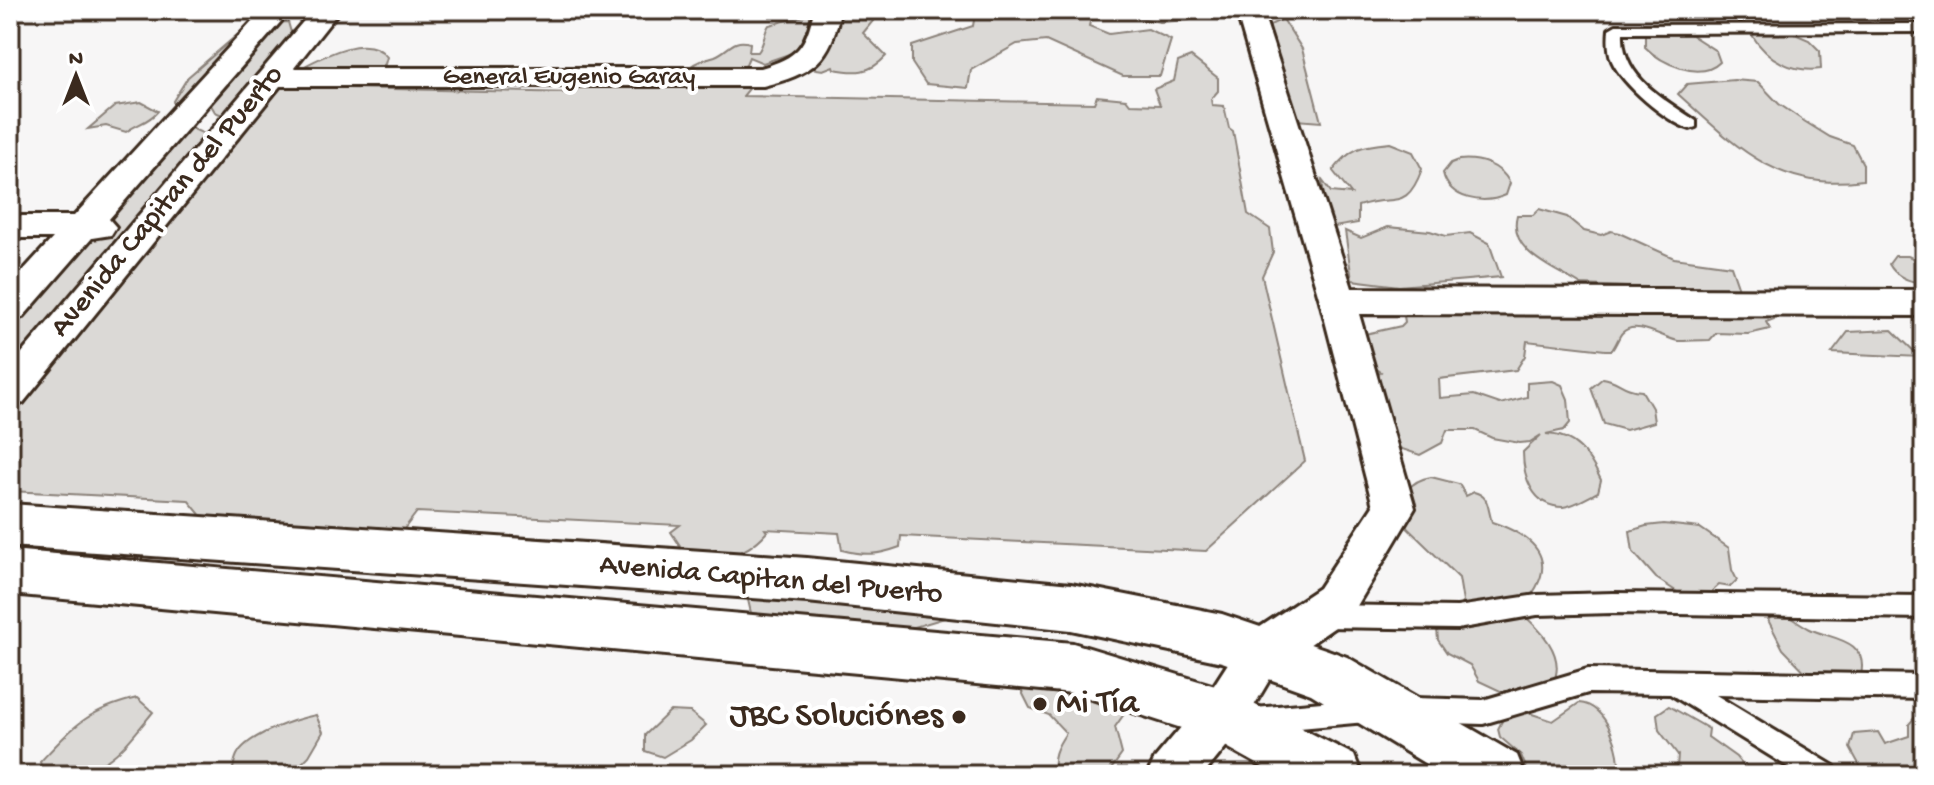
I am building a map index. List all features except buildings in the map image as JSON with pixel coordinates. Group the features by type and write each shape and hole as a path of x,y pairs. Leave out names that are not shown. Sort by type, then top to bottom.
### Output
{"street":[{"name":"Avenida Capitan del Puerto","path":"10,308 278,10"},
{"name":"Avenida Capitan del Puerto","path":"10,393 327,10"},
{"name":"General Eugenio Garay","path":"271,77 763,77 789,70 809,60 819,47 827,10"},
{"path":"1172,775 1229,718 1261,652 1335,602 1394,508 1338,301 1249,10"},
{"path":"10,227 147,227"},
{"path":"1338,301 1924,303"},
{"name":"Avenida Capitan del Puerto","path":"10,525 807,580 1071,607 1222,638 1328,675 1497,775"},
{"name":"Avenida Capitan del Puerto","path":"10,572 1073,668 1229,718 1334,775"}],"lane":[{"path":"1690,124 1643,91 1627,74 1618,53 1616,29 1924,28"},
{"path":"1313,616 1457,618 1537,605 1613,603 1924,607"},
{"path":"1229,718 1383,709 1483,712 1588,681 1924,687"},
{"path":"1676,684 1825,775"}],"shaded area":[{"path":"807,10 873,10 873,21 863,33 886,56 868,69 855,71 834,69 833,66 823,70 804,67 795,52 763,63 749,57 743,71 753,84 743,96 1094,103 1097,96 1126,99 1130,104 1160,105 1154,89 1174,81 1178,62 1191,57 1218,78 1218,91 1211,99 1212,105 1224,106 1229,128 1233,131 1248,214 1270,229 1273,252 1262,276 1305,461 1206,551 901,536 900,547 865,554 842,550 839,533 765,529 767,532 748,548 738,553 719,555 683,550 671,532 680,525 417,512 404,529 370,546 263,535 202,517 188,500 10,491 10,418 20,406 10,410 10,314 164,141 189,127 211,137 232,119 215,112 208,100 175,112 173,101 188,77 251,23 288,22 292,36 269,60 283,70 293,72 327,55 354,47 378,49 387,57 385,64 349,88 576,93 578,84 558,87 562,72 662,72 672,66 691,66 739,42 750,43 749,52 758,52 769,25 804,16"},
{"path":"982,10 1093,10 1089,26 1109,34 1148,29 1171,40 1160,76 1123,76 1046,41 1017,44 971,70 968,88 926,84 912,63 912,46 973,26 975,14"},
{"path":"1099,10 1196,10 1189,20 1160,22"},
{"path":"1283,19 1302,49 1321,122 1296,120 1269,43 1270,25"},
{"path":"1783,29 1809,40 1820,51 1821,69 1801,69 1782,63 1765,51 1752,35 1754,32"},
{"path":"1685,31 1716,51 1720,62 1702,70 1681,68 1645,47 1645,33"},
{"path":"1734,80 1758,82 1779,104 1804,121 1830,137 1853,145 1863,164 1863,180 1833,182 1783,172 1740,148 1678,94 1687,84"},
{"path":"141,102 158,111 126,132 106,126 88,129 115,106"},
{"path":"1390,143 1413,152 1422,169 1410,192 1398,199 1358,206 1358,223 1328,228 1322,180 1331,192 1351,194 1333,171 1357,149"},
{"path":"1459,160 1481,161 1501,171 1510,183 1506,195 1478,200 1452,189 1443,173 1451,163"},
{"path":"1539,209 1567,217 1584,231 1601,235 1611,231 1619,233 1674,258 1731,266 1740,292 1581,285 1536,258 1519,240 1517,215 1533,215"},
{"path":"1388,227 1430,231 1446,236 1470,233 1489,243 1501,277 1399,286 1352,280 1345,231 1361,238"},
{"path":"1895,256 1908,256 1924,263 1924,283 1909,280 1895,272 1889,264"},
{"path":"1403,310 1775,312 1774,319 1766,322 1770,329 1748,334 1716,333 1710,340 1678,341 1634,328 1622,333 1612,350 1527,341 1525,356 1516,370 1439,379 1440,398 1474,395 1500,404 1527,397 1527,383 1553,381 1562,385 1568,399 1570,423 1564,430 1546,434 1573,442 1592,462 1601,480 1598,492 1563,507 1544,502 1527,480 1523,452 1541,435 1530,442 1520,443 1492,438 1475,430 1447,430 1442,443 1420,455 1399,448 1391,436 1378,392 1378,375 1381,372 1372,366 1365,334 1401,326 1405,322"},
{"path":"1892,330 1920,357 1832,353 1848,332"},
{"path":"1603,378 1642,391 1652,408 1654,422 1626,430 1604,424 1591,388"},
{"path":"1431,477 1459,484 1466,496 1474,492 1483,496 1492,522 1524,537 1541,557 1539,581 1518,611 1542,633 1554,652 1556,673 1553,683 1511,696 1479,681 1470,665 1447,653 1438,640 1437,629 1463,602 1459,578 1396,517 1411,486"},
{"path":"1664,524 1700,528 1729,548 1732,570 1737,580 1730,587 1719,585 1697,605 1656,578 1633,552 1630,531"},
{"path":"756,585 968,611 908,629 772,627 751,613 748,600"},
{"path":"1776,612 1853,647 1862,663 1861,675 1813,680 1783,649 1768,620"},
{"path":"1023,678 1132,703 1115,727 1122,754 1107,775 1056,775 1055,753 1066,733 1049,715 1030,708 1022,692"},
{"path":"137,698 153,712 119,751 96,767 44,775 40,762 72,729 93,714"},
{"path":"1579,703 1589,705 1598,712 1611,731 1618,755 1618,775 1529,775 1521,755 1500,737 1498,729 1507,711 1514,708 1553,721"},
{"path":"1669,706 1709,729 1708,737 1736,757 1751,775 1683,775 1677,767 1678,755 1659,730 1657,714"},
{"path":"670,711 690,712 706,725 691,740 663,757 645,751 645,735"},
{"path":"316,715 323,732 309,756 290,775 232,774 237,755 251,741 284,724"},
{"path":"1915,717 1924,719 1924,759 1916,760 1924,775 1865,775 1850,748 1854,734 1878,732 1885,744 1909,736 1909,724"}],"place":[{"name":"Mi Tía","path":"1040,704"},
{"name":"JBC Soluciónes","path":"959,717"}]}
